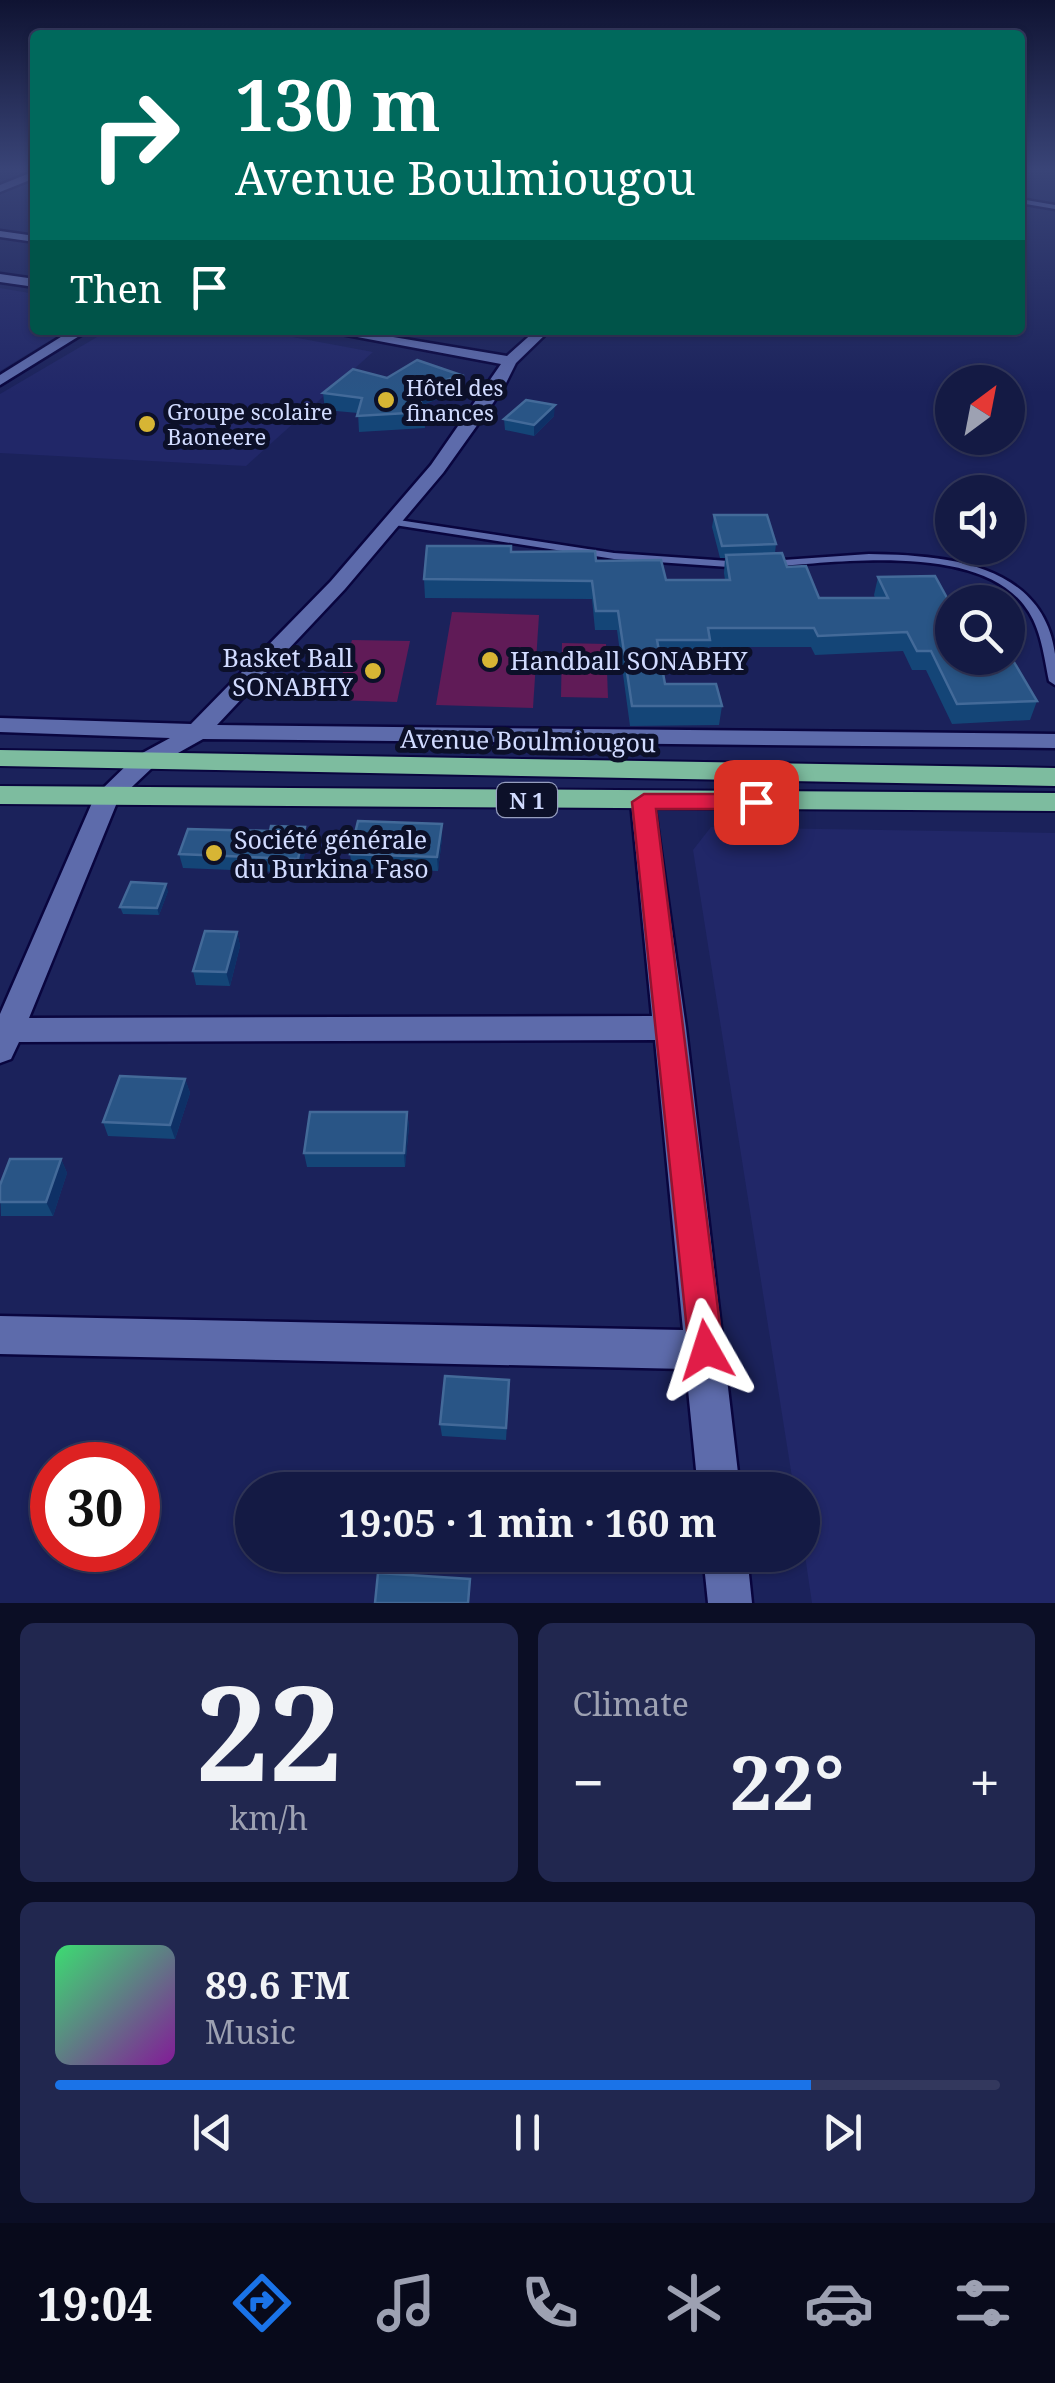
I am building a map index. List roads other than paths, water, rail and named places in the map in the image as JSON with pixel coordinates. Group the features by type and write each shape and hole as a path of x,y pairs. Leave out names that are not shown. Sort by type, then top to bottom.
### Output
{"highway":[{"name":"Avenue Boulmiougou","path":"0,758 1055,777"},
{"name":"N 1","path":"0,795 1055,802"}],"street":[{"path":"18,280 30,274"},
{"path":"0,278 30,282"},
{"path":"0,380 74,335"},
{"path":"393,335 510,362"},
{"path":"540,335 510,362 437,469 338,584 196,732 144,762 108,796 3,1036 671,1028"},
{"path":"0,725 752,743 1055,741"},
{"path":"644,802 717,1472"},
{"path":"0,1334 706,1350"},
{"path":"727,1572 730,1603"}],"lane":[{"path":"392,522 614,556 729,566 898,559 959,565 1004,579 1031,604 1055,681"}],"place":[{"name":"Hôtel des finances","path":"386,400"},
{"name":"Groupe scolaire Baoneere","path":"147,424"},
{"name":"Handball SONABHY","path":"490,660"},
{"name":"Basket Ball SONABHY","path":"373,671"},
{"name":"Société générale du Burkina Faso","path":"214,853"}]}
